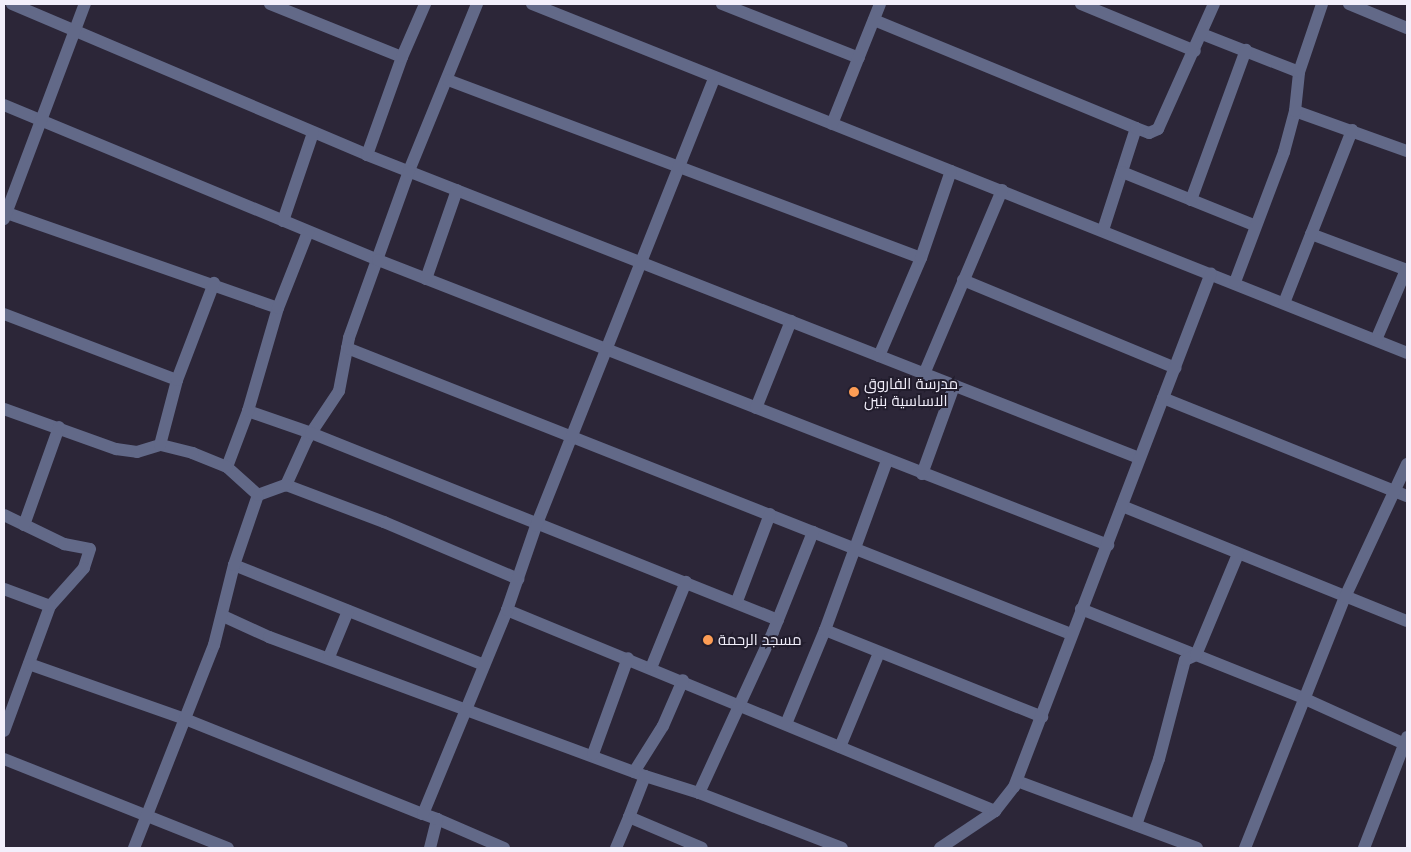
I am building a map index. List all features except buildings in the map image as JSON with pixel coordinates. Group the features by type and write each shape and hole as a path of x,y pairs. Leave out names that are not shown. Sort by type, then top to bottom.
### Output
{"street":[{"path":"12,4 77,30 367,156 1139,458"},
{"path":"85,4 77,30 5,215 214,283 278,308"},
{"path":"270,4 402,57"},
{"path":"367,156 402,57 425,4"},
{"path":"286,485 311,433 339,392 347,348 409,171 448,80 477,4"},
{"path":"722,4 859,58"},
{"path":"832,124 880,4"},
{"path":"1081,4 1195,51"},
{"path":"874,20 1149,133 1158,129 1195,51 1214,4"},
{"path":"1234,282 1284,152 1295,111 1299,72 1322,4"},
{"path":"1349,4 1407,28"},
{"path":"539,5 832,124 1234,282 1407,353"},
{"path":"1202,34 1299,72"},
{"path":"1191,200 1246,50"},
{"path":"423,814 507,610 536,526 572,434 608,350 715,76"},
{"path":"448,80 921,258"},
{"path":"4,105 378,260 886,461 1108,545"},
{"path":"1295,111 1407,151"},
{"path":"1103,230 1136,128"},
{"path":"1284,303 1352,130"},
{"path":"283,221 313,133"},
{"path":"879,356 921,258 952,171"},
{"path":"1122,172 1256,226"},
{"path":"426,279 457,190"},
{"path":"924,374 1002,190"},
{"path":"227,467 248,411 278,308 308,232"},
{"path":"1311,234 1407,270 1376,340"},
{"path":"940,848 995,811 1017,781 1071,634 1108,545 1139,458 1211,273"},
{"path":"963,280 1175,368"},
{"path":"160,445 177,380 214,283"},
{"path":"4,314 177,380"},
{"path":"756,408 791,321"},
{"path":"347,348 572,434 1071,634"},
{"path":"922,474 954,386"},
{"path":"1163,398 1407,496"},
{"path":"4,409 126,452 160,445 193,453 227,467 258,495"},
{"path":"248,411 311,433 536,526 737,601 778,620"},
{"path":"24,525 59,427"},
{"path":"786,724 825,630 886,461"},
{"path":"1245,848 1303,698 1345,597 1407,464"},
{"path":"258,495 286,485 384,522 518,579"},
{"path":"134,848 223,616 234,565 258,495"},
{"path":"1122,506 1407,621"},
{"path":"737,601 770,514"},
{"path":"4,515 64,544 90,548 84,568 50,606 4,730"},
{"path":"699,793 742,704 813,532"},
{"path":"1136,825 1159,758 1179,676 1185,660 1196,655 1238,554"},
{"path":"234,565 484,665"},
{"path":"651,668 686,582"},
{"path":"4,589 50,606"},
{"path":"1081,609 1303,698 1406,742 1364,848"},
{"path":"507,610 684,680 995,811"},
{"path":"329,657 348,611"},
{"path":"223,616 269,637 329,657 466,709 593,754 640,774 699,793 842,848"},
{"path":"825,630 1042,717"},
{"path":"840,746 879,653"},
{"path":"593,754 628,658"},
{"path":"30,664 185,719 437,819 504,848"},
{"path":"616,848 629,817 640,774 684,680"},
{"path":"4,759 145,818 228,848"},
{"path":"1017,781 1136,825 1165,843 1196,848"},
{"path":"629,817 702,848"},
{"path":"430,848 437,819"}],"place":[{"name":"مدرسة الفاروق الاساسية بنين","path":"854,392"},
{"name":"مسجد الرحمة","path":"708,640"}]}
